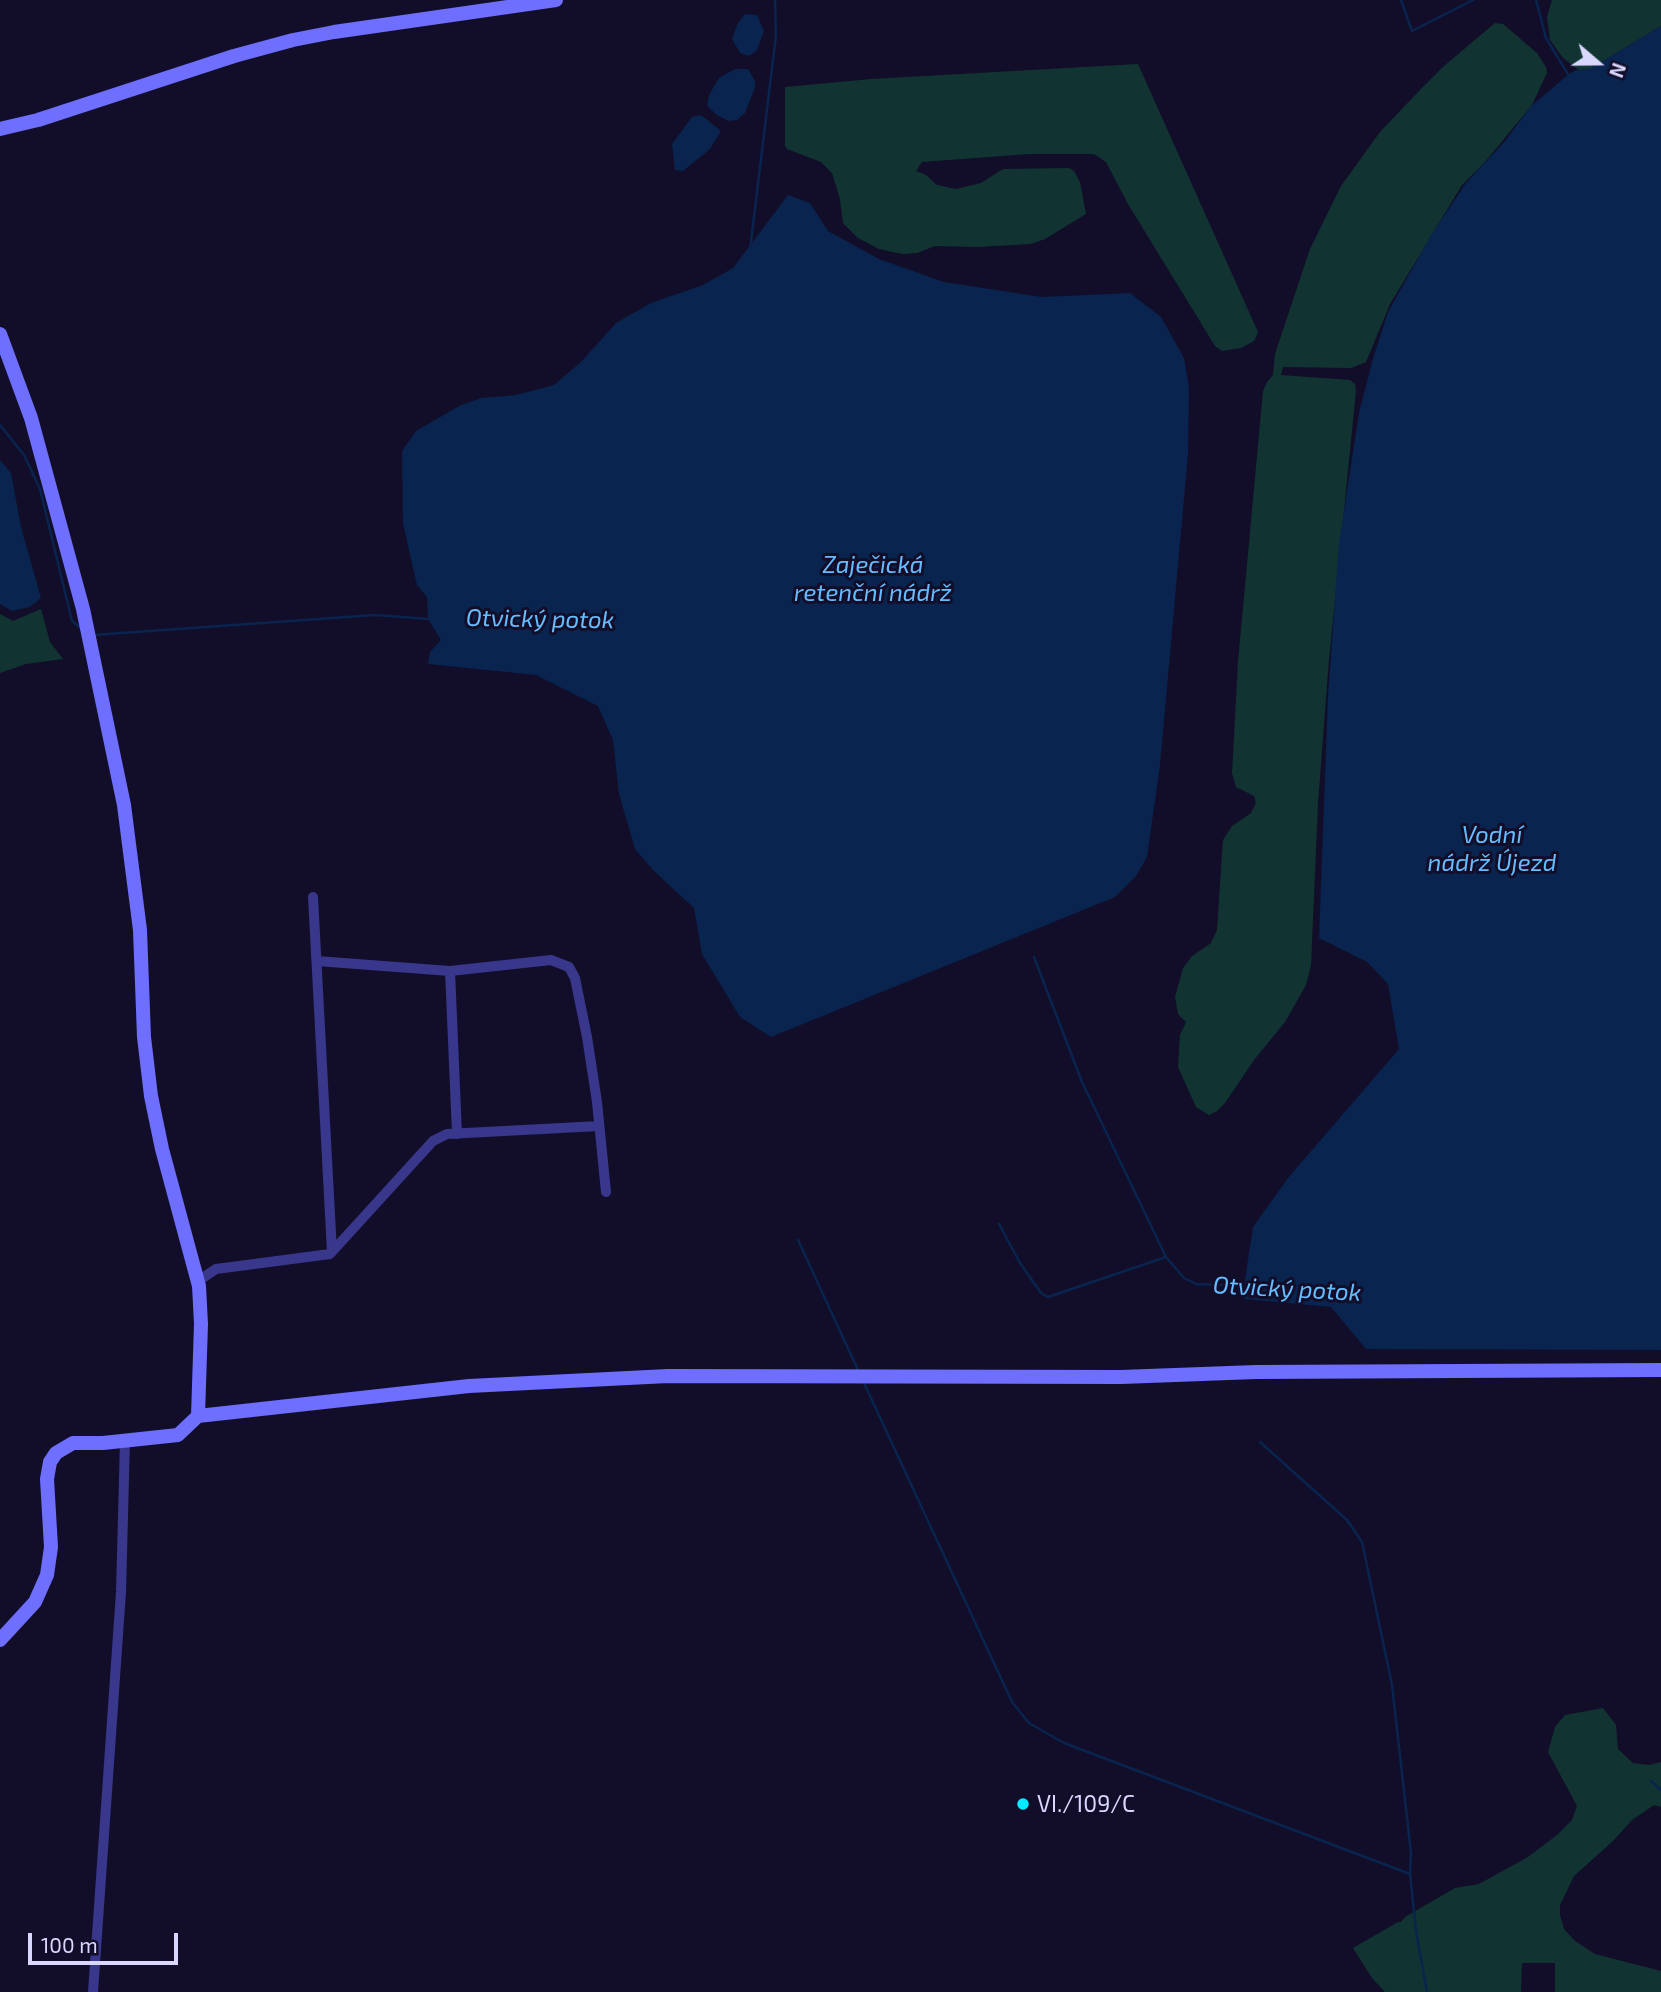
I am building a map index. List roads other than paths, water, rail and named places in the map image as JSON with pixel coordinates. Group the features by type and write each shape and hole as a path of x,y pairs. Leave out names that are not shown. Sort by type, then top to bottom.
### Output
{"street":[{"path":"0,128 38,120 234,56 293,40 556,0"},
{"path":"0,334 31,418 86,625 124,805 141,930 144,1037 151,1096 162,1149 198,1281 201,1324 198,1416"},
{"path":"313,897 332,1252"},
{"path":"317,961 450,971 551,960 569,967 575,978 587,1037 606,1192"},
{"path":"450,971 457,1134"},
{"path":"198,1281 216,1269 330,1254 433,1141 447,1134 599,1126"},
{"path":"0,1640 35,1602 47,1575 51,1547 47,1479 53,1457 73,1443 178,1435 198,1416 469,1386 668,1376 1121,1377 1256,1372 1661,1370"},
{"path":"93,1992 121,1592 125,1440"}],"water":[{"path":"745,14 757,15 764,31 757,50 749,56 740,53 732,39"},
{"name":"Vodní nádrž Újezd","path":"1661,26 1661,1350 1366,1349 1331,1307 1244,1299 1253,1227 1288,1178 1399,1049 1388,984 1367,962 1319,938 1328,696 1339,543 1359,413 1388,312 1430,237 1466,183 1505,141 1531,106 1569,74 1576,70 1590,69"},
{"path":"735,69 748,69 755,81 755,88 745,113 737,120 728,121 707,106 709,95 719,78"},
{"path":"701,115 721,131 710,149 683,171 675,170 672,144 692,117"},
{"name":"Zaječická retenční nádrž","path":"788,195 810,203 828,231 879,259 944,282 1042,297 1130,293 1161,317 1184,358 1189,388 1188,454 1160,765 1147,857 1136,876 1115,897 771,1037 740,1017 702,954 694,908 653,870 635,849 619,794 613,740 598,706 536,675 428,664 430,652 441,640 428,619 427,597 417,585 403,524 402,451 416,431 461,405 481,398 516,395 554,385 581,362 616,323 651,303 703,285 733,268"},
{"path":"0,460 11,473 21,527 41,598 30,607 12,611 0,604"}],"waterway":[{"path":"750,250 776,35 775,0"},
{"path":"1401,0 1412,31 1473,0"},
{"path":"1536,0 1546,38 1569,76"},
{"name":"Otvický potok","path":"0,425 24,455 40,489 72,621 82,629"},
{"name":"Otvický potok","path":"93,635 375,615 429,619"},
{"name":"Otvický potok","path":"1034,957 1082,1082 1166,1257 1184,1278 1196,1284 1247,1286"},
{"path":"999,1224 1020,1263 1041,1293 1048,1297 1166,1257"},
{"path":"798,1240 858,1370"},
{"path":"864,1383 1012,1702 1029,1723 1064,1743 1410,1874 1416,1931 1427,1992"},
{"path":"1260,1442 1347,1520 1362,1542 1392,1685 1411,1853 1410,1874"},
{"path":"1651,1781 1661,1790"}],"place":[{"name":"VI./109/C","path":"1023,1804"}]}
